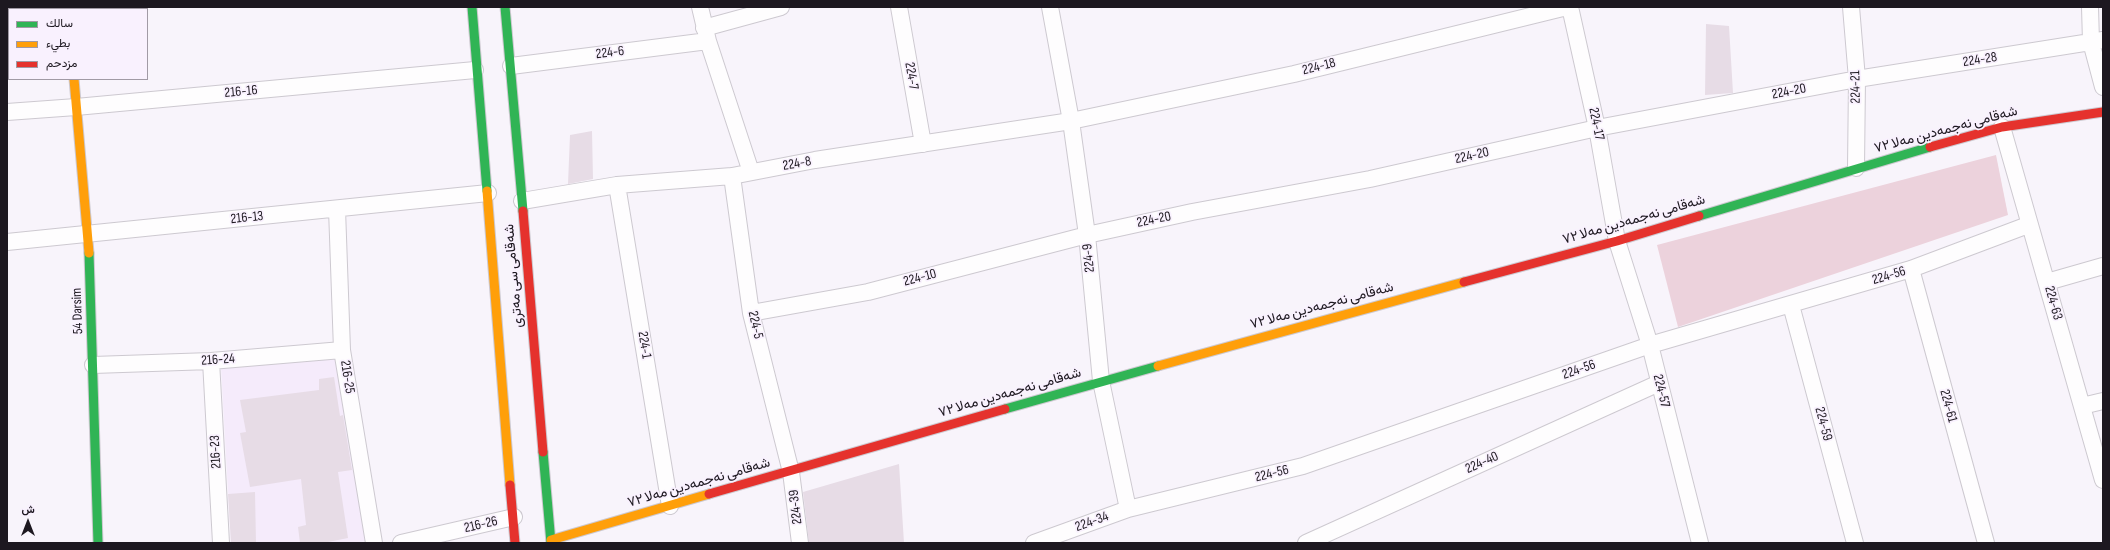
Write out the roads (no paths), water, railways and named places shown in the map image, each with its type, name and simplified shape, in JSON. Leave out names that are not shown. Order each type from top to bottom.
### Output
[{"type":"main road","name":"شەقامی سی مەتری","points":[[472,7],[515,543]]},
{"type":"main road","name":"شەقامی سی مەتری","points":[[505,7],[551,541]]},
{"type":"main road","name":"54 Darsim","points":[[74,80],[91,279],[98,543]]},
{"type":"main road","name":"شەقامی نەجمەدین مەلا ٧٢","points":[[551,541],[1101,381],[1618,241],[1856,168],[2002,127],[2103,112]]},
{"type":"street","points":[[700,7],[706,35],[751,172]]},
{"type":"street","name":"224-6","points":[[511,66],[706,35],[780,7]]},
{"type":"street","name":"224-7","points":[[899,7],[923,144]]},
{"type":"street","name":"224-9","points":[[1050,7],[1071,121],[1087,234],[1101,381],[1128,509]]},
{"type":"street","name":"224-18","points":[[1071,121],[1294,74],[1567,7]]},
{"type":"street","name":"224-17","points":[[1570,7],[1597,128],[1618,241]]},
{"type":"street","name":"224-21","points":[[1850,7],[1857,79],[1856,168]]},
{"type":"street","points":[[2090,7],[2097,41],[2103,87]]},
{"type":"street","name":"224-28","points":[[1857,79],[2097,41]]},
{"type":"street","name":"216-16","points":[[7,112],[476,70]]},
{"type":"street","name":"224-20","points":[[1087,234],[1192,212],[1370,179],[1597,128],[1857,79]]},
{"type":"street","name":"224-8","points":[[522,201],[617,185],[732,176],[1071,121]]},
{"type":"street","name":"224-63","points":[[2002,127],[2028,224],[2047,282],[2103,480]]},
{"type":"street","name":"224-5","points":[[732,176],[751,313],[791,472]]},
{"type":"street","name":"224-1","points":[[617,185],[670,506]]},
{"type":"street","name":"216-13","points":[[7,242],[488,194]]},
{"type":"street","name":"216-25","points":[[337,209],[342,350],[374,543]]},
{"type":"street","name":"224-56","points":[[1128,509],[1303,466],[1650,345],[1911,269],[2028,224]]},
{"type":"street","name":"224-10","points":[[751,313],[868,292],[1087,234]]},
{"type":"street","name":"224-57","points":[[1618,241],[1650,345],[1700,543]]},
{"type":"street","points":[[2047,282],[2103,266]]},
{"type":"street","name":"224-61","points":[[1911,269],[1986,543]]},
{"type":"street","name":"224-59","points":[[1791,305],[1855,543]]},
{"type":"street","name":"216-24","points":[[93,365],[212,361],[342,350]]},
{"type":"street","name":"216-23","points":[[212,361],[221,543]]},
{"type":"street","name":"224-40","points":[[1306,543],[1333,537],[1659,383]]},
{"type":"street","points":[[2082,406],[2103,401]]},
{"type":"street","name":"224-39","points":[[791,472],[800,543]]},
{"type":"street","name":"224-34","points":[[1034,543],[1128,509]]},
{"type":"street","name":"216-26","points":[[401,543],[514,517]]}]
